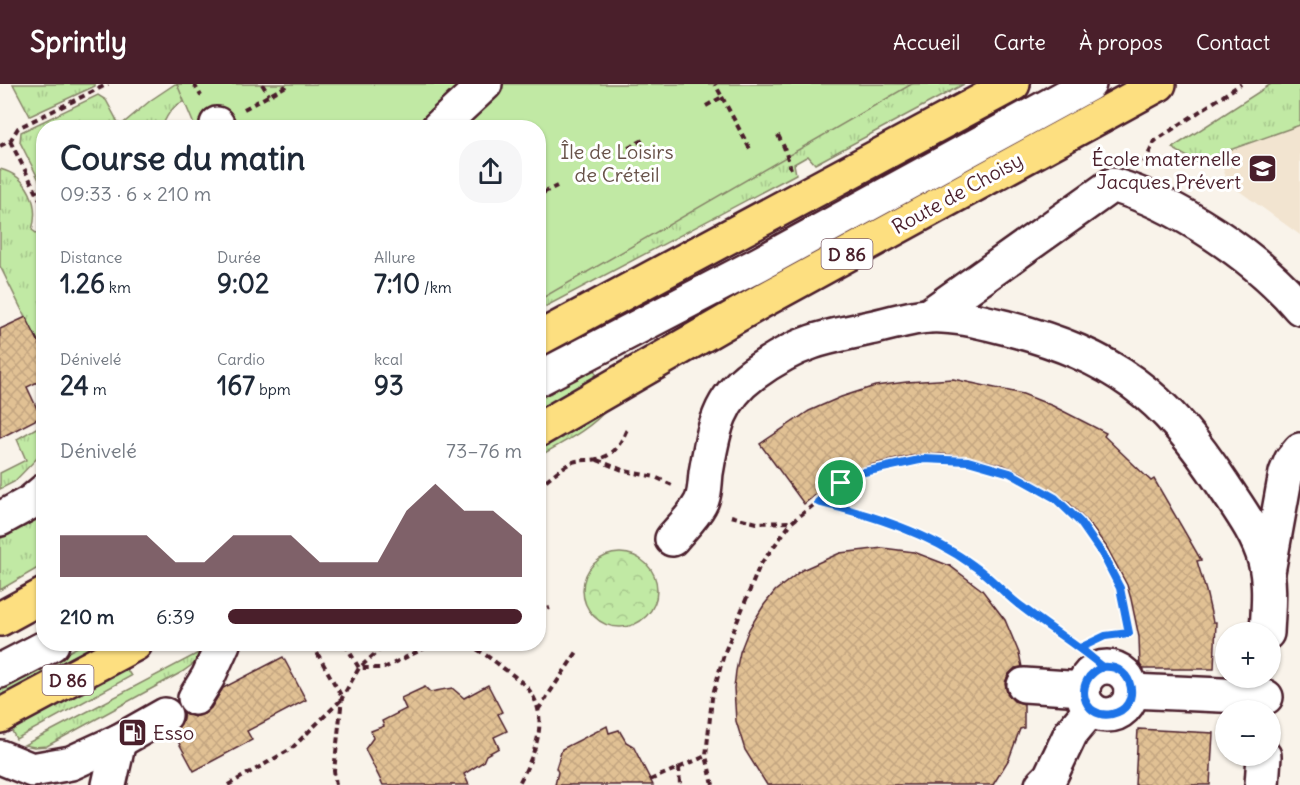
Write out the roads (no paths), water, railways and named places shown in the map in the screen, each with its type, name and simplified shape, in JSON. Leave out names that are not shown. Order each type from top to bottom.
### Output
[{"type":"main road","points":[[546,335],[1013,84]]},
{"type":"main road","name":"Route de Choisy","points":[[546,425],[762,301],[1159,84]]},
{"type":"main road","points":[[0,619],[36,599]]},
{"type":"main road","name":"D 86","points":[[0,716],[122,651]]},
{"type":"street","points":[[447,120],[485,84]]},
{"type":"street","name":"Route de Choisy","points":[[546,375],[759,264],[1089,84]]},
{"type":"street","points":[[928,316],[1027,248],[1112,184],[1129,178],[1261,269],[1300,308]]},
{"type":"street","points":[[672,539],[701,503],[713,434],[721,412],[734,391],[771,362],[813,341],[928,316],[957,318],[998,326],[1066,345],[1096,359],[1152,396],[1196,444],[1215,472],[1258,542],[1265,558],[1268,574]]},
{"type":"street","points":[[1267,622],[1268,574],[1293,445]]},
{"type":"street","points":[[0,519],[36,497]]},
{"type":"street","points":[[0,671],[39,651]]},
{"type":"street","points":[[195,698],[220,651]]},
{"type":"street","points":[[1024,686],[1089,678],[1110,667],[1123,672],[1130,684],[1131,691],[1126,705],[1114,714],[1106,715],[1089,678]]},
{"type":"street","points":[[1042,785],[1050,777],[1071,733],[1089,678]]},
{"type":"street","points":[[1131,691],[1266,695]]},
{"type":"street","points":[[7,769],[32,770],[71,763],[119,741],[165,715]]},
{"type":"street","points":[[109,785],[119,741]]},
{"type":"street","points":[[1262,785],[1263,766]]},
{"type":"place","name":"École maternelle Jacques Prévert","points":[[1262,169]]},
{"type":"place","name":"Esso","points":[[132,732]]},
{"type":"park label","name":"Île de Loisirs de Créteil","points":[[617,162]]}]
